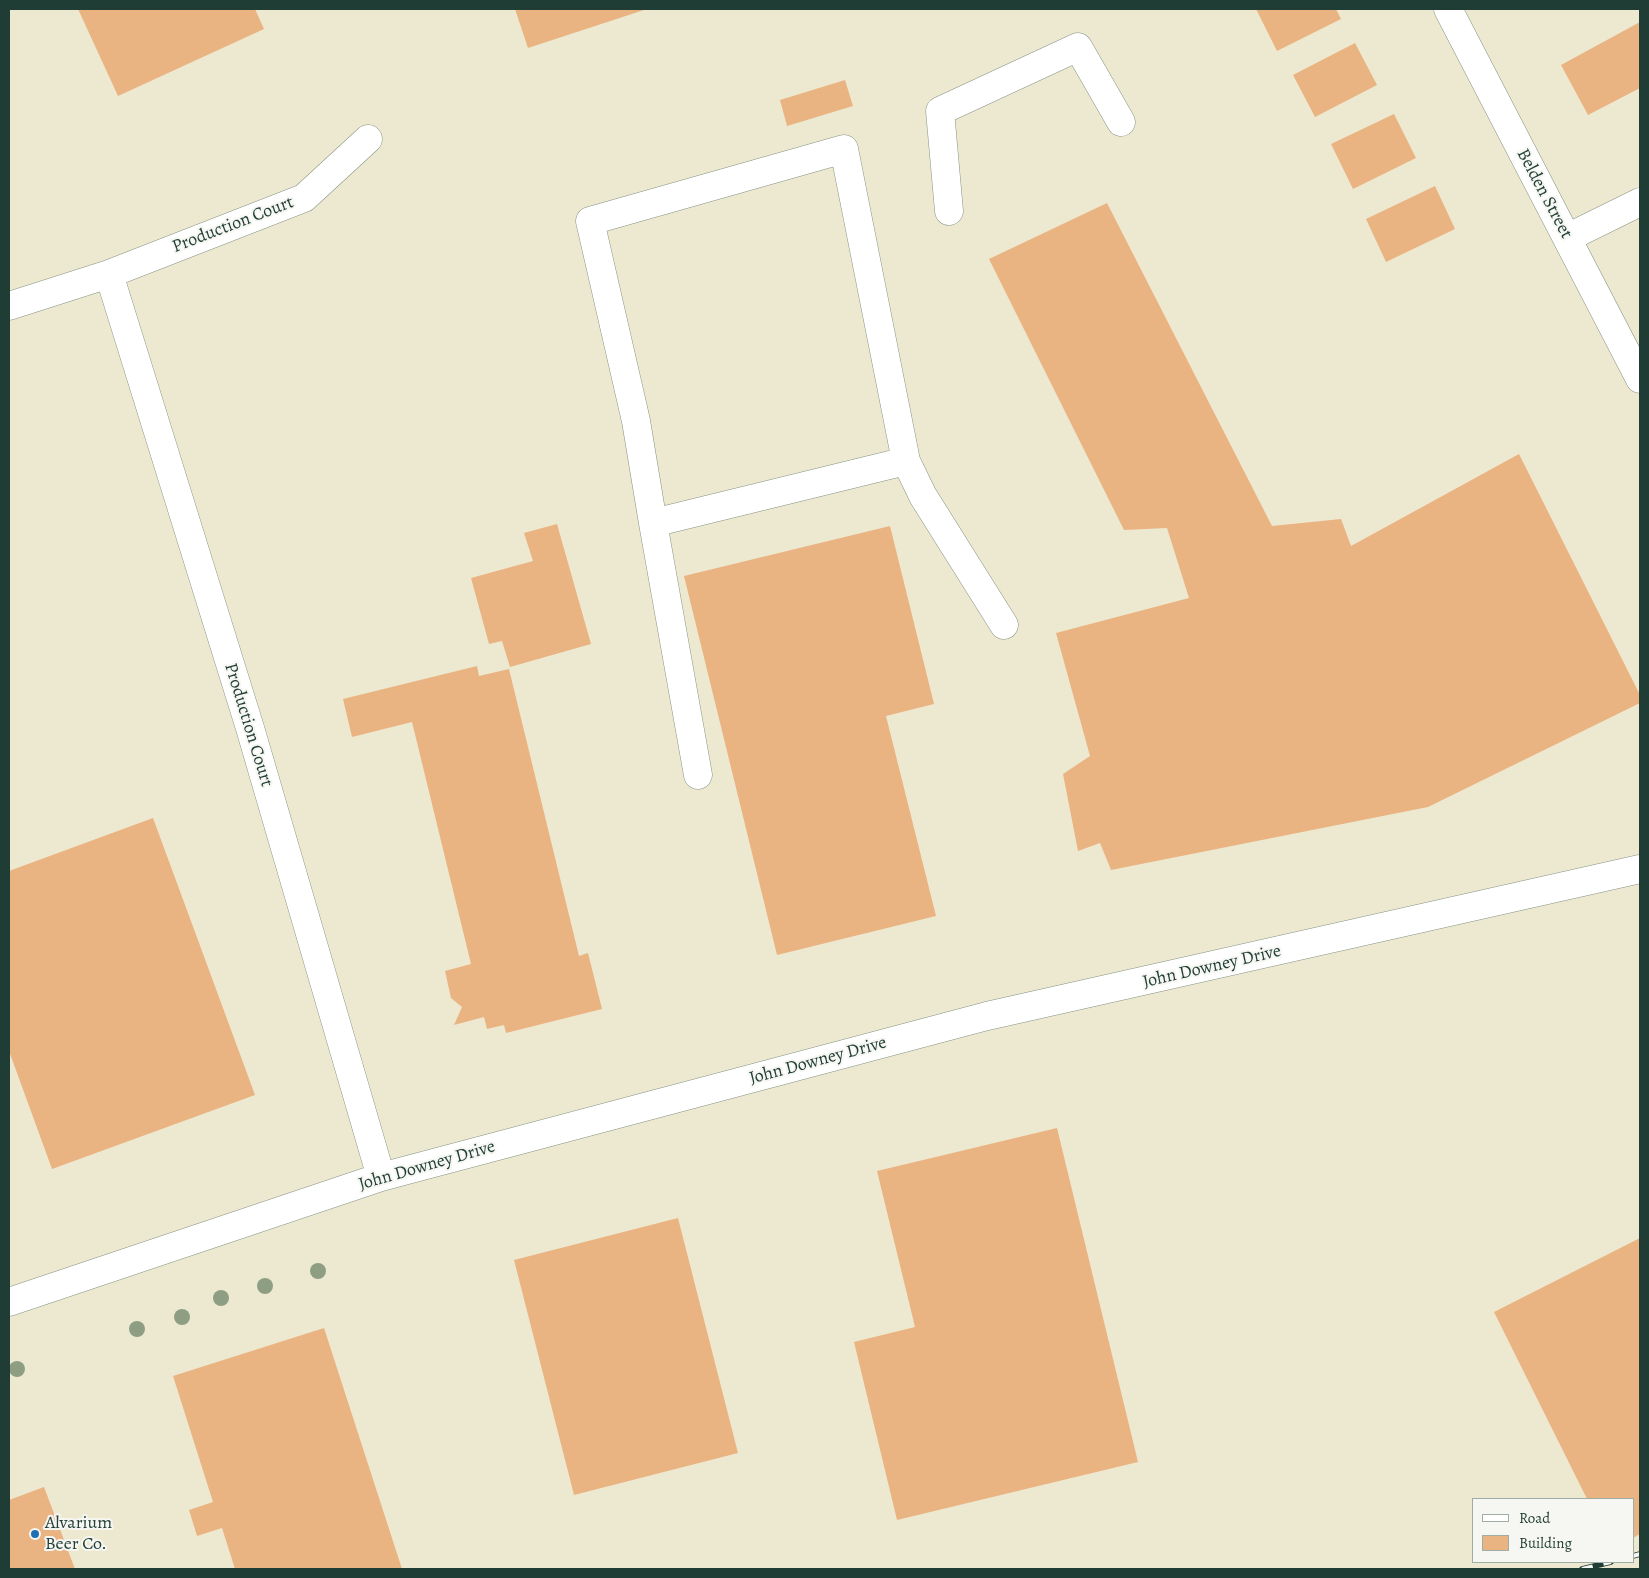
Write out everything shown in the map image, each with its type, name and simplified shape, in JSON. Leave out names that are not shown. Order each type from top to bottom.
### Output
[{"type":"street","name":"Belden Street","points":[[1448,9],[1640,379]]},
{"type":"street","points":[[949,211],[940,111],[1078,47],[1121,122]]},
{"type":"street","name":"Production Court","points":[[9,306],[110,274],[304,198],[368,139]]},
{"type":"street","points":[[698,775],[636,421],[590,221],[844,149],[906,461],[922,496],[1004,626]]},
{"type":"street","points":[[1567,238],[1640,202]]},
{"type":"street","name":"Production Court","points":[[110,274],[250,728],[381,1177]]},
{"type":"street","points":[[653,523],[906,461]]},
{"type":"street","name":"John Downey Drive","points":[[9,1302],[381,1177],[987,1016],[1640,869]]},
{"type":"building","points":[[78,9],[255,9],[264,29],[118,96]]},
{"type":"building","points":[[515,9],[647,9],[528,48]]},
{"type":"building","points":[[1256,9],[1336,9],[1341,19],[1277,51]]},
{"type":"building","points":[[1640,22],[1640,88],[1588,115],[1561,65]]},
{"type":"building","points":[[1355,43],[1377,85],[1315,117],[1293,75]]},
{"type":"building","points":[[845,80],[853,106],[787,126],[780,100]]},
{"type":"building","points":[[1394,114],[1416,158],[1353,189],[1331,144]]},
{"type":"building","points":[[1435,186],[1455,229],[1386,262],[1366,219]]},
{"type":"building","points":[[1107,203],[1272,526],[1341,519],[1351,546],[1519,454],[1640,695],[1640,703],[1428,807],[1111,870],[1100,843],[1078,851],[1063,774],[1090,756],[1056,633],[1189,598],[1167,528],[1124,530],[989,259]]},
{"type":"building","points":[[557,524],[591,644],[510,667],[502,641],[489,644],[471,578],[533,561],[524,533]]},
{"type":"building","points":[[890,526],[934,704],[886,716],[936,916],[777,955],[684,576]]},
{"type":"building","points":[[477,666],[479,676],[509,669],[579,956],[588,953],[602,1009],[506,1033],[504,1025],[487,1029],[484,1017],[454,1025],[462,1007],[451,998],[445,971],[471,964],[412,722],[352,737],[343,699]]},
{"type":"building","points":[[153,818],[255,1095],[52,1169],[9,1051],[9,871]]},
{"type":"building","points":[[1057,1128],[1138,1462],[897,1520],[854,1342],[915,1327],[877,1171]]},
{"type":"building","points":[[678,1218],[738,1453],[574,1495],[514,1260]]},
{"type":"building","points":[[1640,1238],[1640,1534],[1634,1537],[1634,1498],[1587,1498],[1494,1312]]},
{"type":"building","points":[[324,1328],[402,1569],[235,1569],[222,1528],[197,1536],[189,1510],[213,1502],[173,1376]]},
{"type":"building","name":"Alvarium Beer Co.","points":[[44,1487],[75,1569],[9,1569],[9,1500]]},
{"type":"railway","points":[[1634,1556],[1640,1554]]},
{"type":"railway","points":[[1582,1569],[1607,1563]]},
{"type":"place","name":"Alvarium Beer Co.","points":[[35,1534]]}]
